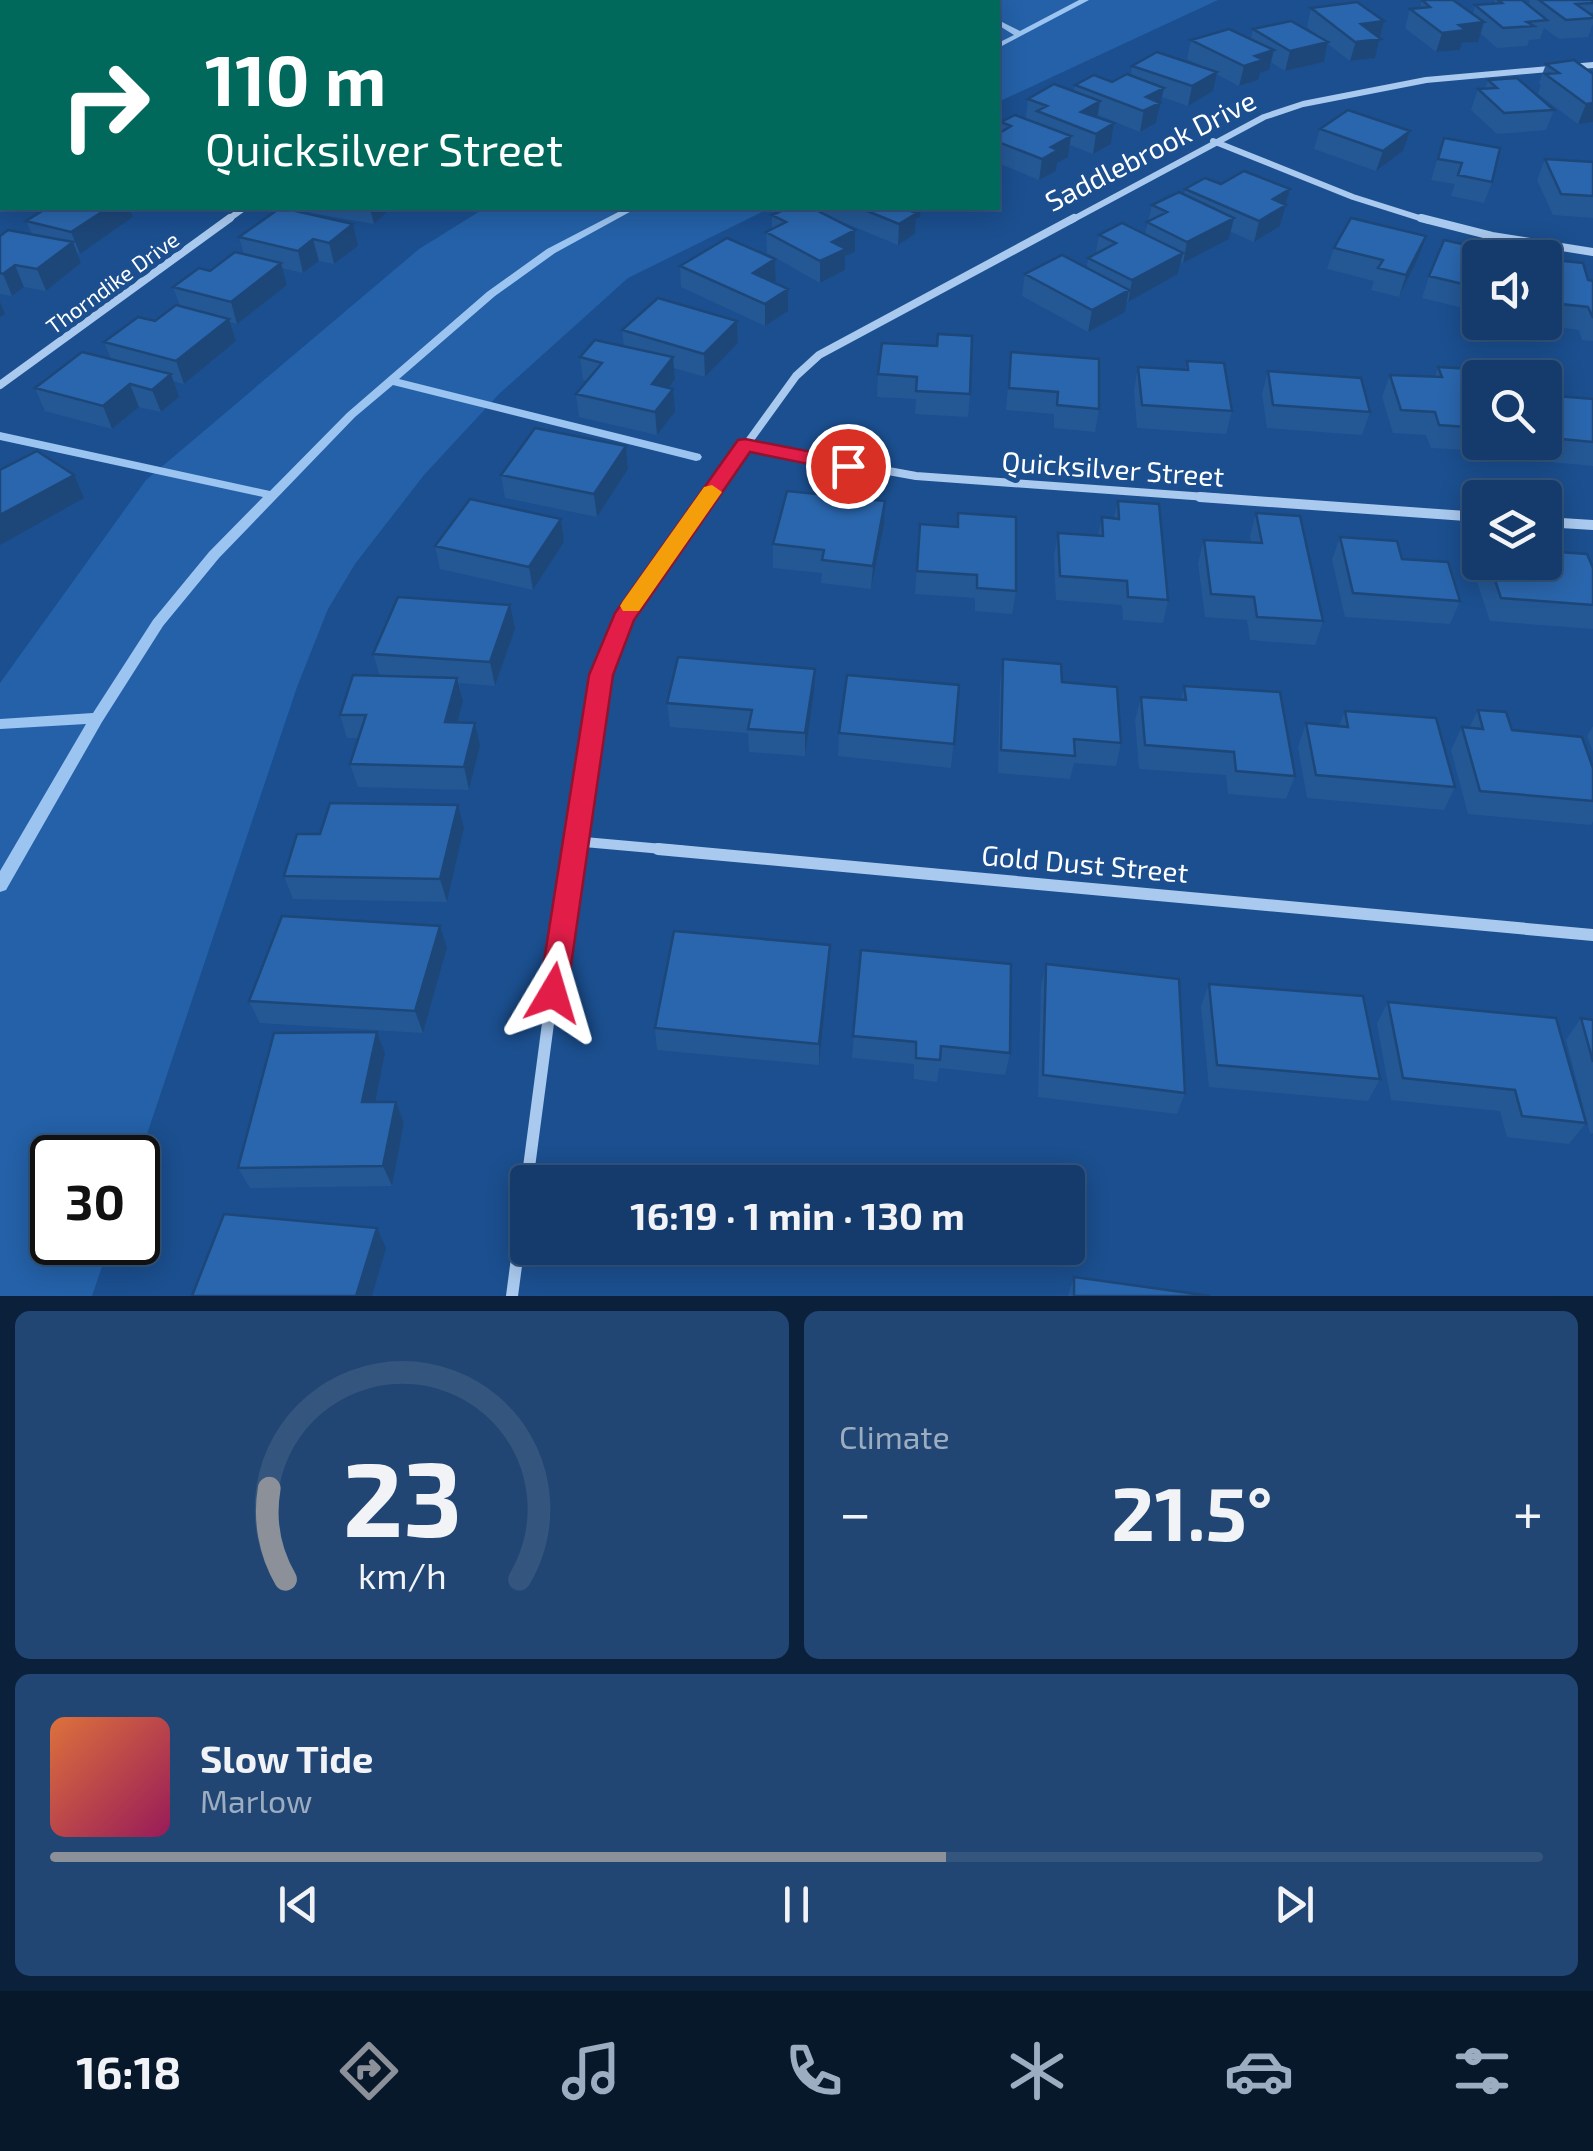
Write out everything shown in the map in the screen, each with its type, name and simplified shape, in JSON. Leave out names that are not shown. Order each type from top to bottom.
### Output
[{"type":"street","name":"Saddlebrook Drive","points":[[512,1296],[573,841],[601,675],[610,646],[640,592],[796,376],[820,355],[1264,117],[1334,95],[1593,65]]},
{"type":"street","points":[[1213,141],[1397,214],[1490,237],[1593,252]]},
{"type":"street","name":"Thorndike Drive","points":[[0,385],[241,210]]},
{"type":"street","name":"Quicksilver Street","points":[[745,444],[916,476],[1462,516]]},
{"type":"street","points":[[1562,523],[1593,525]]},
{"type":"street","name":"Gold Dust Street","points":[[573,841],[1593,935]]},
{"type":"shaded area","points":[[1000,0],[1218,0],[1000,101]]},
{"type":"shaded area","points":[[482,210],[766,210],[628,278],[499,394],[424,475],[355,564],[328,609],[297,687],[147,1135],[30,1135],[30,1265],[103,1265],[92,1296],[0,1296],[0,683],[146,480],[419,249]]},
{"type":"building","points":[[1422,0],[1453,0],[1484,22],[1459,25],[1466,30],[1442,33],[1410,9],[1430,7]]},
{"type":"building","points":[[1498,0],[1522,0],[1547,20],[1527,22],[1534,26],[1503,28],[1475,5],[1502,3]]},
{"type":"building","points":[[1539,0],[1592,0],[1593,3],[1576,4],[1593,18],[1566,20]]},
{"type":"building","points":[[1357,2],[1384,21],[1361,24],[1381,39],[1355,42],[1311,8]]},
{"type":"building","points":[[1291,21],[1328,42],[1290,51],[1253,29]]},
{"type":"building","points":[[1229,29],[1274,50],[1255,56],[1263,60],[1244,66],[1191,40]]},
{"type":"building","points":[[1157,52],[1217,72],[1192,86],[1132,66]]},
{"type":"building","points":[[1574,60],[1593,74],[1593,103],[1586,104],[1545,74],[1559,73],[1546,64]]},
{"type":"building","points":[[1127,74],[1164,88],[1146,97],[1160,103],[1143,111],[1075,85],[1094,75],[1112,82]]},
{"type":"building","points":[[1517,78],[1554,110],[1504,113],[1478,89],[1497,88],[1488,80]]},
{"type":"building","points":[[1054,84],[1100,101],[1081,112],[1114,123],[1096,134],[1037,111],[1047,106],[1028,99]]},
{"type":"building","points":[[1348,110],[1410,131],[1383,151],[1320,129]]},
{"type":"building","points":[[1015,115],[1071,136],[1051,147],[1058,150],[1042,159],[1000,143],[1000,133],[1011,126],[1001,122]]},
{"type":"building","points":[[1444,138],[1500,148],[1492,182],[1458,175],[1462,163],[1438,159]]},
{"type":"building","points":[[1545,159],[1593,162],[1593,196],[1561,194]]},
{"type":"building","points":[[1244,171],[1290,189],[1273,199],[1286,205],[1259,221],[1185,189],[1205,178],[1221,184]]},
{"type":"building","points":[[1179,192],[1234,218],[1187,242],[1147,222],[1167,212],[1152,205]]},
{"type":"building","points":[[44,210],[105,210],[71,232],[26,221]]},
{"type":"building","points":[[277,210],[353,224],[329,243],[313,239],[298,251],[239,237]]},
{"type":"building","points":[[783,210],[816,210],[855,230],[832,242],[846,249],[820,261],[766,232],[786,222],[772,215]]},
{"type":"building","points":[[865,210],[917,213],[899,224]]},
{"type":"building","points":[[1351,218],[1426,236],[1406,275],[1378,268],[1383,260],[1334,248]]},
{"type":"building","points":[[1122,223],[1183,253],[1132,280],[1088,258],[1116,243],[1099,235]]},
{"type":"building","points":[[8,230],[73,242],[37,269],[15,265],[3,274],[0,236]]},
{"type":"building","points":[[727,238],[775,259],[753,273],[788,289],[765,304],[680,266]]},
{"type":"building","points":[[1444,240],[1462,244],[1462,284],[1429,276]]},
{"type":"building","points":[[235,252],[281,263],[231,302],[173,287],[199,268],[210,271]]},
{"type":"building","points":[[1062,255],[1129,290],[1092,310],[1025,274]]},
{"type":"building","points":[[1562,261],[1583,263],[1588,280],[1593,281],[1593,318],[1588,307],[1562,304]]},
{"type":"building","points":[[658,298],[737,321],[704,354],[622,330]]},
{"type":"building","points":[[176,305],[229,319],[176,361],[104,342],[138,317],[155,321]]},
{"type":"building","points":[[938,334],[972,336],[970,394],[916,391],[917,377],[878,374],[882,343],[937,346]]},
{"type":"building","points":[[595,340],[673,357],[652,384],[673,389],[655,412],[576,394],[602,363],[580,357]]},
{"type":"building","points":[[82,352],[171,374],[152,390],[130,384],[103,406],[35,388]]},
{"type":"building","points":[[1011,352],[1099,359],[1099,409],[1057,405],[1058,392],[1009,388]]},
{"type":"building","points":[[1187,361],[1224,363],[1232,411],[1142,405],[1138,367],[1188,370]]},
{"type":"building","points":[[1438,367],[1462,368],[1462,427],[1439,425],[1435,412],[1401,410],[1390,375],[1442,377]]},
{"type":"building","points":[[1268,371],[1361,378],[1370,412],[1273,405]]},
{"type":"building","points":[[1562,396],[1593,399],[1593,442],[1562,439]]},
{"type":"building","points":[[535,428],[626,446],[594,494],[501,475]]},
{"type":"building","points":[[37,451],[74,475],[0,515],[0,470]]},
{"type":"building","points":[[787,491],[885,501],[873,566],[822,560],[824,550],[773,544]]},
{"type":"building","points":[[470,499],[561,519],[529,567],[435,546]]},
{"type":"building","points":[[1118,501],[1159,504],[1168,600],[1128,597],[1127,581],[1060,576],[1058,533],[1103,536],[1102,517],[1119,519]]},
{"type":"building","points":[[958,513],[1016,517],[1016,591],[977,588],[977,575],[917,571],[920,524],[958,527]]},
{"type":"building","points":[[1256,513],[1300,516],[1323,621],[1257,617],[1254,597],[1211,594],[1204,540],[1262,543]]},
{"type":"building","points":[[1340,537],[1397,541],[1402,559],[1448,562],[1460,601],[1353,593]]},
{"type":"building","points":[[1562,552],[1587,554],[1593,568],[1593,605],[1501,598],[1495,580],[1562,580]]},
{"type":"building","points":[[398,597],[510,605],[490,662],[373,654]]},
{"type":"building","points":[[678,657],[815,669],[805,733],[748,729],[752,710],[667,703]]},
{"type":"building","points":[[1003,659],[1061,664],[1062,682],[1117,687],[1121,743],[1074,739],[1075,756],[1001,750]]},
{"type":"building","points":[[353,675],[457,678],[445,722],[475,723],[464,767],[350,764],[366,715],[340,715]]},
{"type":"building","points":[[847,675],[959,685],[954,744],[839,733]]},
{"type":"building","points":[[1184,686],[1280,692],[1295,776],[1236,771],[1234,752],[1145,745],[1141,697],[1186,700]]},
{"type":"building","points":[[1478,710],[1506,712],[1512,730],[1582,737],[1593,768],[1593,801],[1480,791],[1462,727],[1483,729]]},
{"type":"building","points":[[1345,711],[1436,718],[1455,787],[1316,775],[1306,723],[1348,727]]},
{"type":"building","points":[[330,803],[458,805],[440,879],[284,876],[297,834],[320,834]]},
{"type":"building","points":[[282,916],[440,926],[415,1011],[249,1001]]},
{"type":"building","points":[[674,931],[830,945],[819,1044],[655,1028]]},
{"type":"building","points":[[861,950],[1011,964],[1010,1053],[941,1046],[940,1060],[916,1058],[916,1042],[853,1036]]},
{"type":"building","points":[[1046,964],[1179,979],[1185,1093],[1043,1075]]},
{"type":"building","points":[[1209,984],[1363,996],[1380,1079],[1217,1065]]},
{"type":"building","points":[[1388,1002],[1556,1018],[1586,1123],[1522,1116],[1515,1090],[1403,1078]]},
{"type":"building","points":[[1581,1018],[1593,1020],[1593,1062]]},
{"type":"building","points":[[377,1032],[362,1102],[396,1102],[383,1166],[238,1168],[274,1033]]},
{"type":"building","points":[[224,1214],[377,1228],[356,1296],[192,1296]]},
{"type":"building","points":[[1074,1277],[1210,1296],[1074,1296]]},
{"type":"waterway","points":[[1019,35],[1085,0]]},
{"type":"waterway","points":[[1000,23],[1019,35]]},
{"type":"waterway","points":[[1000,45],[1019,35]]},
{"type":"waterway","points":[[97,718],[158,623],[214,555],[351,415],[491,294],[551,251],[628,210]]},
{"type":"waterway","points":[[392,381],[696,457]]},
{"type":"waterway","points":[[0,436],[270,495]]},
{"type":"waterway","points":[[0,724],[97,718]]},
{"type":"waterway","points":[[0,885],[97,718]]},
{"type":"slow traffic","points":[[631,606],[712,492]]},
{"type":"route","points":[[553,993],[601,675],[623,618],[745,444],[848,466]]}]
